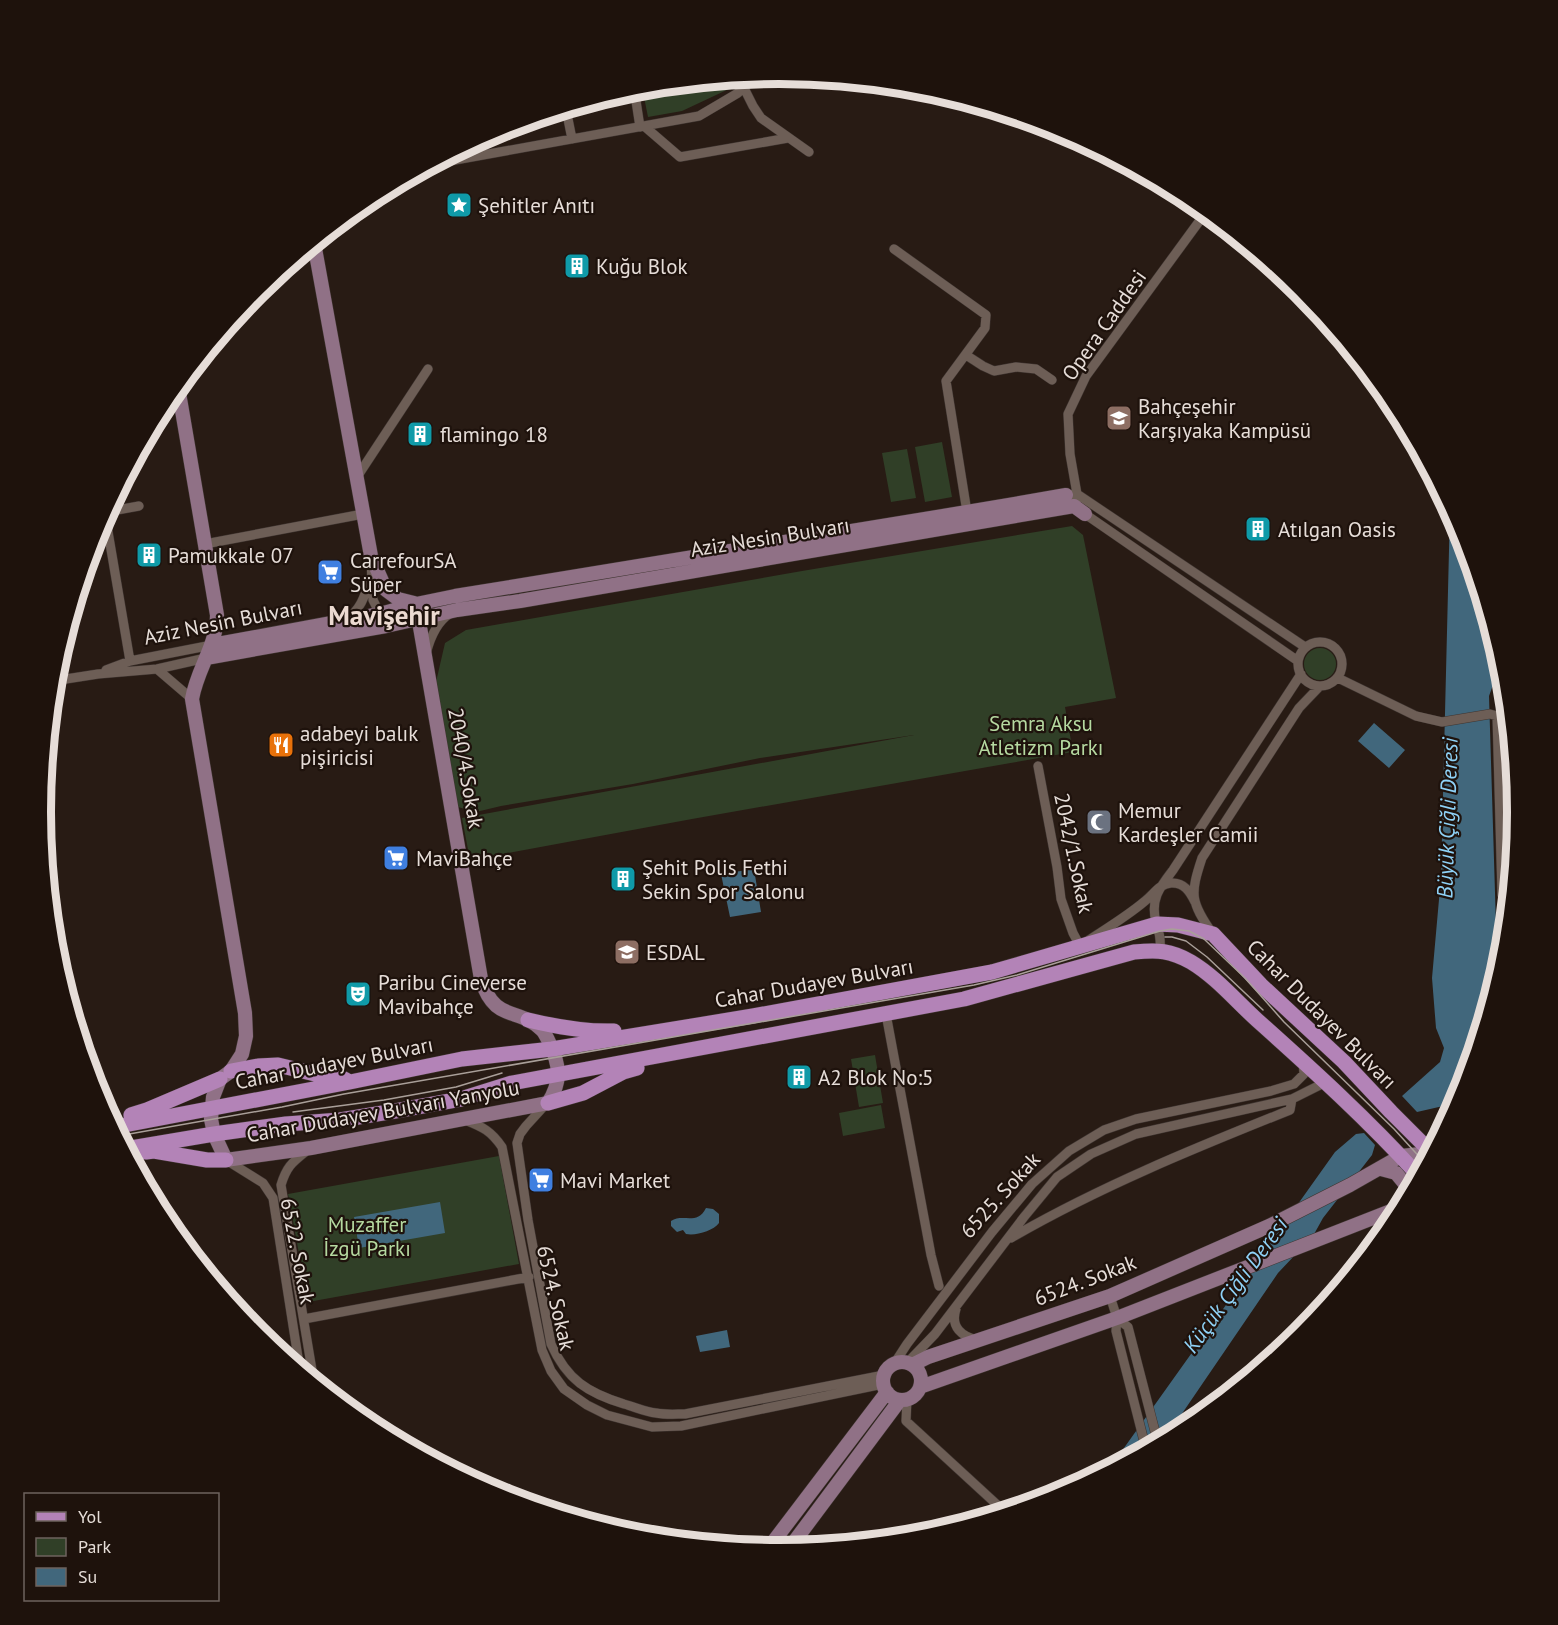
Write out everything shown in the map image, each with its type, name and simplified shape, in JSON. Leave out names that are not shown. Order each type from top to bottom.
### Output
[{"type":"main road","name":"Cahar Dudayev Bulvarı","points":[[122,1125],[462,1059],[552,1049],[992,972],[1156,924],[1178,924],[1213,934],[1261,985],[1344,1062],[1425,1147]]},
{"type":"main road","name":"Cahar Dudayev Bulvarı","points":[[133,1148],[286,1124],[340,1120],[461,1099],[512,1083],[964,999],[1134,952],[1160,950],[1192,963],[1214,980],[1326,1082],[1413,1169]]},
{"type":"main road","points":[[528,1020],[564,1029],[599,1032],[665,1030]]},
{"type":"main road","points":[[548,1103],[583,1093],[623,1072],[700,1049]]},
{"type":"main road","points":[[119,1119],[147,1110],[226,1075],[258,1066],[278,1065],[342,1078],[350,1082]]},
{"type":"main road","points":[[136,1152],[154,1151],[207,1160],[226,1160]]},
{"type":"street","points":[[458,159],[699,116],[747,85]]},
{"type":"street","points":[[744,88],[761,118],[809,152]]},
{"type":"street","points":[[636,98],[642,126],[680,157],[788,138]]},
{"type":"street","points":[[567,116],[572,139]]},
{"type":"street","name":"Opera Caddesi","points":[[1076,502],[1068,414],[1086,376],[1200,220]]},
{"type":"street","points":[[894,249],[986,315],[985,328],[946,381],[968,512]]},
{"type":"street","points":[[316,252],[371,556],[373,600],[383,620]]},
{"type":"street","points":[[966,354],[994,371],[1016,367],[1036,369],[1052,380]]},
{"type":"street","points":[[357,477],[428,369]]},
{"type":"street","points":[[180,399],[217,615],[217,627],[212,645],[194,685],[192,699],[245,1013],[246,1036],[242,1054],[213,1097],[211,1119],[214,1134],[226,1160]]},
{"type":"street","points":[[1076,502],[1305,647]]},
{"type":"street","points":[[1076,502],[1298,661]]},
{"type":"street","name":"Aziz Nesin Bulvarı","points":[[63,679],[157,669],[383,620],[416,603],[467,594],[968,512],[1076,502]]},
{"type":"street","name":"Aziz Nesin Bulvarı","points":[[98,674],[130,661],[343,621],[419,618],[1002,518],[1076,502]]},
{"type":"street","points":[[117,511],[140,507]]},
{"type":"street","points":[[205,544],[363,514]]},
{"type":"street","points":[[109,529],[130,661]]},
{"type":"street","points":[[371,556],[386,590],[398,599],[416,603]]},
{"type":"street","points":[[343,621],[360,606],[371,576]]},
{"type":"street","name":"2040/4.Sokak","points":[[416,603],[484,992],[498,1008],[528,1020]]},
{"type":"street","points":[[426,656],[437,626],[447,615],[457,610]]},
{"type":"street","points":[[1319,641],[1333,645],[1342,657],[1343,664],[1338,678],[1327,685],[1309,683],[1300,674],[1298,661],[1305,647],[1319,641]]},
{"type":"street","points":[[157,669],[192,699]]},
{"type":"street","points":[[1080,946],[1137,908],[1173,870],[1300,674]]},
{"type":"street","points":[[1338,678],[1416,716],[1442,722],[1501,715]]},
{"type":"street","points":[[1195,902],[1194,883],[1202,858],[1299,708],[1320,686]]},
{"type":"street","points":[[1494,715],[1502,895]]},
{"type":"street","name":"2042/1.Sokak","points":[[1038,766],[1061,899],[1080,946]]},
{"type":"street","points":[[1160,886],[1170,883],[1178,884],[1189,890],[1198,912],[1213,934]]},
{"type":"street","points":[[1160,886],[1154,902],[1156,924],[1161,937],[1160,950]]},
{"type":"street","points":[[886,1014],[939,1287]]},
{"type":"street","points":[[528,1020],[543,1031],[558,1064],[559,1074],[555,1092],[548,1103]]},
{"type":"street","name":"6525. Sokak","points":[[905,1364],[907,1344],[992,1232],[1032,1184],[1069,1151],[1104,1130],[1136,1119],[1271,1091],[1294,1084],[1304,1074],[1303,1062]]},
{"type":"street","name":"6525. Sokak","points":[[905,1364],[935,1334],[1024,1216],[1057,1178],[1091,1154],[1136,1134],[1292,1099],[1326,1082]]},
{"type":"street","points":[[1006,1240],[1056,1212],[1118,1183],[1212,1141],[1290,1110],[1292,1099]]},
{"type":"street","name":"Cahar Dudayev Bulvarı Yanyolu","points":[[226,1160],[311,1148],[548,1103]]},
{"type":"street","name":"6524. Sokak","points":[[548,1103],[520,1134],[517,1143],[518,1154],[551,1344],[558,1360],[575,1381],[613,1401],[656,1413],[685,1414],[885,1384]]},
{"type":"street","name":"6524. Sokak","points":[[463,1119],[485,1128],[502,1147],[542,1350],[551,1371],[564,1389],[587,1405],[607,1415],[652,1427],[681,1426],[885,1384]]},
{"type":"street","name":"6522. Sokak","points":[[311,1148],[285,1171],[281,1185],[312,1371]]},
{"type":"street","points":[[1401,1156],[1421,1154]]},
{"type":"street","name":"6524. Sokak","points":[[905,1364],[1110,1296],[1269,1226],[1381,1169],[1401,1156]]},
{"type":"street","name":"6522. Sokak","points":[[226,1160],[263,1183],[273,1198],[298,1359]]},
{"type":"street","points":[[1381,1169],[1396,1173],[1405,1184]]},
{"type":"street","points":[[920,1387],[1117,1318],[1386,1214]]},
{"type":"street","points":[[304,1318],[529,1277]]},
{"type":"street","points":[[1110,1296],[1117,1318],[1116,1331],[1144,1442]]},
{"type":"street","points":[[962,1298],[953,1318],[955,1325],[970,1339],[978,1340]]},
{"type":"street","points":[[1117,1318],[1128,1327],[1156,1435]]},
{"type":"street","points":[[774,1540],[885,1384],[887,1370],[905,1364],[920,1375],[920,1387],[915,1395],[903,1400],[796,1540]]},
{"type":"street","points":[[885,1384],[890,1396],[903,1400]]},
{"type":"street","points":[[903,1400],[906,1421],[999,1506]]},
{"type":"green space","points":[[733,86],[682,111],[648,117],[644,97]]},
{"type":"green space","points":[[942,442],[952,497],[925,502],[915,447]]},
{"type":"green space","points":[[907,449],[916,498],[891,502],[882,453]]},
{"type":"green space","name":"Semra Aksu Atletizm Parkı","points":[[1072,526],[1083,535],[1116,698],[1065,707],[1073,752],[470,860],[462,818],[914,735],[760,758],[633,784],[476,812],[458,807],[436,682],[445,643],[466,630]]},
{"type":"green space","points":[[1320,648],[1332,652],[1336,664],[1332,676],[1320,680],[1308,676],[1304,664],[1308,652]]},
{"type":"green space","points":[[875,1055],[883,1103],[859,1107],[851,1059]]},
{"type":"green space","points":[[881,1105],[885,1128],[843,1136],[839,1113]]},
{"type":"green space","name":"Muzaffer İzgü Parkı","points":[[499,1156],[519,1264],[308,1302],[288,1194]]},
{"type":"water","name":"Büyük Çiğli Deresi","points":[[1450,529],[1482,624],[1495,680],[1489,696],[1496,936],[1482,1001],[1452,1091],[1445,1106],[1417,1112],[1402,1096],[1440,1062],[1444,1048],[1436,1028],[1432,978],[1441,877]]},
{"type":"water","points":[[1374,723],[1405,750],[1389,768],[1358,741]]},
{"type":"water","points":[[754,869],[761,912],[730,917],[721,874]]},
{"type":"water","points":[[1364,1133],[1375,1145],[1372,1155],[1323,1218],[1313,1236],[1278,1273],[1176,1422],[1118,1456],[1335,1152],[1356,1134]]},
{"type":"water","points":[[440,1202],[445,1233],[359,1248],[354,1217]]},
{"type":"water","points":[[706,1208],[713,1209],[719,1214],[719,1223],[709,1231],[686,1234],[683,1230],[677,1232],[671,1226],[671,1221],[680,1218],[694,1218]]},
{"type":"water","points":[[727,1330],[730,1347],[700,1352],[696,1336]]},
{"type":"tram line","points":[[126,1135],[344,1094],[974,985],[1017,975],[1172,929],[1189,931],[1204,939],[1420,1157]]},
{"type":"tram line","points":[[1165,937],[1186,941],[1207,957],[1263,1010]]},
{"type":"tram line","points":[[293,1112],[384,1100],[456,1087],[502,1073]]},
{"type":"place","name":"Şehitler Anıtı","points":[[459,205]]},
{"type":"place","name":"Kuğu Blok","points":[[577,266]]},
{"type":"place","name":"Bahçeşehir Karşıyaka Kampüsü","points":[[1119,418]]},
{"type":"place","name":"flamingo 18","points":[[420,434]]},
{"type":"place","name":"Atılgan Oasis","points":[[1258,529]]},
{"type":"place","name":"Pamukkale 07","points":[[149,555]]},
{"type":"place","name":"CarrefourSA Süper","points":[[330,572]]},
{"type":"place","name":"adabeyi balık pişiricisi","points":[[281,745]]},
{"type":"place","name":"Memur Kardeşler Camii","points":[[1099,822]]},
{"type":"place","name":"MaviBahçe","points":[[396,858]]},
{"type":"place","name":"Şehit Polis Fethi Sekin Spor Salonu","points":[[623,879]]},
{"type":"place","name":"ESDAL","points":[[627,952]]},
{"type":"place","name":"Paribu Cineverse Mavibahçe","points":[[358,994]]},
{"type":"place","name":"A2 Blok No:5","points":[[799,1077]]},
{"type":"place","name":"Mavi Market","points":[[541,1180]]},
{"type":"district","name":"Mavişehir","points":[[384,615]]},
{"type":"water label","name":"Küçük Çiğli Deresi","points":[[1235,1285]]}]
